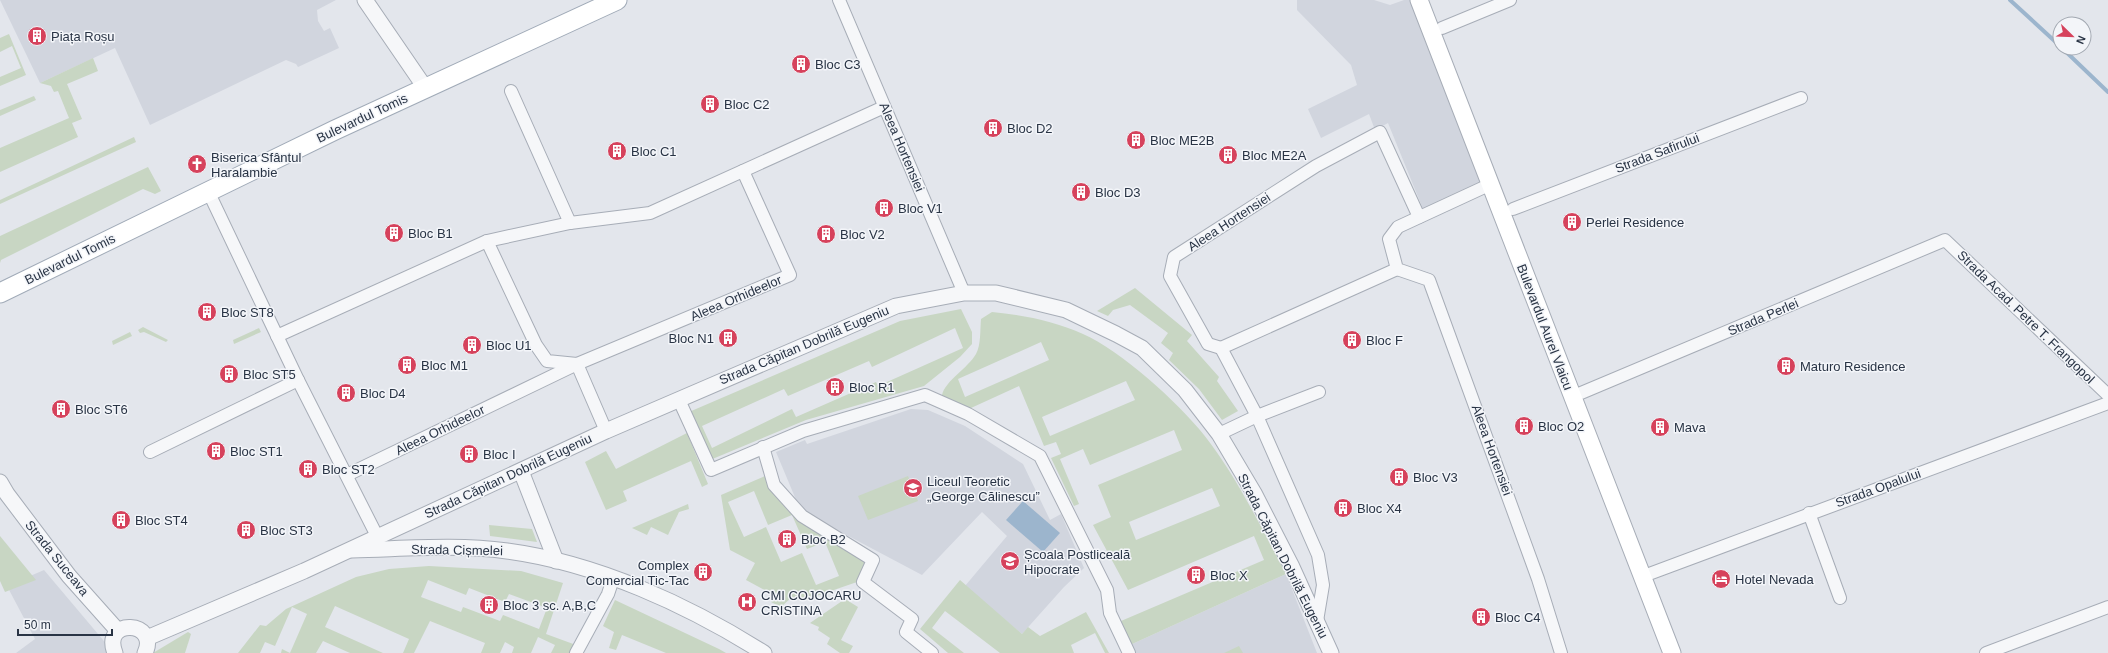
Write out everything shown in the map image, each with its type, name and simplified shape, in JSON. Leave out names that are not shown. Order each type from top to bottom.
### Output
[{"type":"main road","name":"Bulevardul Tomis","points":[[0,293],[208,191],[618,0]]},
{"type":"main road","name":"Bulevardul Aurel Vlaicu","points":[[1420,0],[1672,653]]},
{"type":"main road","name":"Bulevardul Aurel Vlaicu","points":[[1431,0],[1513,209],[1580,393],[1678,653]]},
{"type":"street","points":[[365,0],[426,89]]},
{"type":"street","name":"Aleea Hortensiei","points":[[839,0],[964,293]]},
{"type":"street","points":[[1442,28],[1510,0]]},
{"type":"street","points":[[511,91],[570,223]]},
{"type":"street","name":"Strada Safirului","points":[[1513,209],[1801,98]]},
{"type":"street","points":[[277,336],[487,241],[570,223],[650,213],[884,106]]},
{"type":"street","name":"Aleea Hortensiei","points":[[1221,348],[1208,344],[1170,276],[1174,257],[1316,166],[1380,132],[1419,217]]},
{"type":"street","name":"Aleea Orhideelor","points":[[347,475],[577,364],[790,275],[743,171]]},
{"type":"street","points":[[1318,621],[1323,585],[1318,554],[1257,416],[1221,348],[1397,269],[1389,239],[1398,227],[1492,184]]},
{"type":"street","points":[[208,191],[298,380],[377,536]]},
{"type":"street","name":"Strada Perlei","points":[[1580,393],[1945,240]]},
{"type":"street","name":"Strada Acad. Petre T. Frangopol","points":[[1945,240],[2108,395]]},
{"type":"street","name":"Aleea Orhideelor","points":[[487,241],[536,345],[547,361],[577,364]]},
{"type":"street","name":"Aleea Hortensiei","points":[[1397,269],[1429,280],[1538,579],[1561,653]]},
{"type":"street","name":"Strada Căpitan Dobrilă Eugeniu","points":[[147,638],[304,571],[606,431],[896,306],[964,293],[996,293],[1066,310],[1142,348],[1185,390],[1219,434],[1254,493],[1318,621],[1331,653]]},
{"type":"street","points":[[577,364],[606,431]]},
{"type":"street","points":[[150,452],[298,380]]},
{"type":"street","points":[[1219,434],[1257,416],[1319,392]]},
{"type":"street","points":[[679,400],[711,470],[803,431],[925,395],[968,414],[1005,434],[1040,456],[1107,590],[1110,613],[1129,653]]},
{"type":"street","name":"Strada Opalului","points":[[1649,574],[1809,513],[2108,403]]},
{"type":"street","points":[[763,447],[774,485],[802,516],[873,560],[864,582],[912,619],[906,632],[932,653]]},
{"type":"street","points":[[521,471],[556,561]]},
{"type":"street","name":"Strada Suceava","points":[[0,482],[7,494],[69,576],[118,631]]},
{"type":"street","points":[[1809,513],[1840,598]]},
{"type":"street","name":"Strada Cișmelei","points":[[345,551],[472,548],[506,551],[556,561],[613,579],[658,596],[764,653]]},
{"type":"street","points":[[576,653],[608,594],[613,579]]},
{"type":"street","points":[[1986,653],[2108,607]]},
{"type":"street","points":[[115,653],[113,642],[118,631],[123,628],[134,627],[139,629],[147,638],[148,644],[146,653]]},
{"type":"shaded area","points":[[0,0],[336,0],[317,10],[318,21],[324,31],[330,28],[339,48],[298,67],[296,64],[286,60],[150,125],[115,48],[40,83]]},
{"type":"shaded area","points":[[1297,0],[1374,0],[1390,5],[1404,0],[1410,0],[1484,184],[1423,209],[1388,123],[1375,130],[1369,114],[1321,138],[1308,109],[1357,85],[1351,65],[1297,10]]},
{"type":"shaded area","name":"Liceul Teoretic „George Călinescu”","points":[[911,409],[928,410],[965,426],[1023,464],[1050,520],[1061,514],[1084,568],[1064,587],[1022,634],[965,586],[1007,536],[982,512],[922,575],[805,513],[802,514],[776,452],[805,440],[807,444]]},
{"type":"shaded area","points":[[44,570],[114,653],[16,653],[35,639],[7,586]]},
{"type":"shaded area","points":[[1286,574],[1317,653],[1134,653],[1130,645]]},
{"type":"green space","points":[[9,34],[26,75],[0,86],[0,77],[21,68],[12,46],[0,52],[0,38]]},
{"type":"green space","points":[[93,58],[98,71],[67,84],[82,119],[72,123],[78,137],[0,172],[0,148],[69,118],[58,91],[54,92],[51,86],[40,83]]},
{"type":"green space","points":[[34,96],[36,100],[0,116],[0,110]]},
{"type":"green space","points":[[134,137],[136,142],[0,204],[0,200]]},
{"type":"green space","points":[[148,167],[161,191],[155,194],[143,189],[1,260],[0,263],[0,236]]},
{"type":"green space","points":[[1135,288],[1192,335],[1187,341],[1219,377],[1217,381],[1238,411],[1222,420],[1199,389],[1169,360],[1173,353],[1161,343],[1168,333],[1130,305],[1113,310],[1108,316],[1097,311]]},
{"type":"green space","points":[[961,309],[972,332],[972,344],[960,357],[924,386],[806,420],[710,460],[689,412],[900,321]],"holes":[[[955,328],[963,348],[878,386],[876,382],[796,417],[792,409],[712,448],[702,426],[784,389],[788,396],[869,361],[872,367]]]},
{"type":"green space","points":[[992,312],[1004,313],[1038,319],[1072,329],[1114,352],[1148,378],[1193,422],[1216,451],[1238,485],[1286,574],[1130,645],[1121,621],[1264,560],[1254,536],[1128,590],[1093,525],[1111,517],[1098,485],[1182,450],[1174,430],[1090,465],[1083,449],[1060,459],[1079,504],[1074,506],[1051,458],[1061,454],[1056,442],[1044,446],[1019,386],[971,408],[946,399],[942,395],[947,385],[976,354],[980,342],[981,319]],"holes":[[[1041,342],[1049,360],[965,397],[958,379]],[[1126,381],[1135,400],[1050,436],[1042,417]],[[1212,488],[1220,506],[1136,540],[1129,522]]]},
{"type":"green space","points":[[143,327],[168,340],[166,342],[144,332],[140,333],[138,330]]},
{"type":"green space","points":[[259,328],[261,332],[234,344],[233,340]]},
{"type":"green space","points":[[130,332],[132,336],[113,345],[112,341]]},
{"type":"green space","points":[[687,433],[708,484],[702,487],[691,461],[623,491],[627,501],[606,510],[585,462],[606,451],[616,469]]},
{"type":"green space","points":[[765,476],[771,490],[868,560],[857,582],[802,601],[792,597],[781,607],[771,602],[774,595],[746,580],[755,563],[730,550],[721,495]],"holes":[[[754,491],[768,525],[792,515],[807,549],[825,542],[839,576],[816,585],[802,553],[781,562],[766,527],[744,537],[728,502]]]},
{"type":"green space","points":[[908,476],[918,501],[868,520],[858,496]]},
{"type":"green space","points":[[688,504],[689,509],[679,512],[668,535],[651,527],[647,535],[632,528]]},
{"type":"green space","points":[[489,525],[532,529],[537,542],[490,536]]},
{"type":"green space","points":[[0,536],[36,580],[5,592],[0,581]]},
{"type":"green space","points":[[429,566],[521,571],[563,583],[546,634],[576,645],[572,653],[551,653],[555,645],[538,637],[531,653],[512,653],[514,647],[505,642],[500,653],[481,653],[485,643],[430,621],[414,653],[403,653],[409,639],[335,606],[325,627],[383,653],[350,653],[323,641],[316,653],[290,653],[307,614],[292,607],[275,646],[265,642],[260,653],[238,653],[260,625],[266,626],[286,609],[356,577],[389,569]],"holes":[[[428,580],[466,595],[469,588],[505,602],[509,594],[547,608],[539,629],[503,615],[500,621],[463,607],[461,612],[421,597]]]},
{"type":"green space","points":[[960,580],[1022,634],[1028,627],[1040,636],[1086,612],[1109,653],[1105,653],[1095,633],[1071,645],[1074,653],[1000,653],[945,611],[932,628],[964,653],[948,653],[920,629]]},
{"type":"green space","points":[[845,599],[858,607],[841,640],[853,646],[849,653],[840,653],[827,644],[830,638],[818,630],[819,627],[810,623]]},
{"type":"green space","points":[[615,600],[726,653],[666,653],[622,635],[616,650],[609,648],[614,632],[603,626]]},
{"type":"green space","points":[[188,632],[191,634],[185,653],[153,653]]},
{"type":"green space","points":[[1239,646],[1243,653],[1224,653]]},
{"type":"green space","points":[[282,649],[290,653],[281,653]]},
{"type":"water","points":[[1023,501],[1060,533],[1043,552],[1006,520]]},
{"type":"waterway","points":[[2010,0],[2052,39]]},
{"type":"waterway","points":[[2070,56],[2108,92]]},
{"type":"place","name":"Piața Roșu","points":[[37,36]]},
{"type":"place","name":"Bloc C3","points":[[801,64]]},
{"type":"place","name":"Bloc C2","points":[[710,104]]},
{"type":"place","name":"Bloc D2","points":[[993,128]]},
{"type":"place","name":"Bloc ME2B","points":[[1136,140]]},
{"type":"place","name":"Bloc C1","points":[[617,151]]},
{"type":"place","name":"Bloc ME2A","points":[[1228,155]]},
{"type":"place","name":"Biserica Sfântul Haralambie","points":[[197,164]]},
{"type":"place","name":"Bloc D3","points":[[1081,192]]},
{"type":"place","name":"Bloc V1","points":[[884,208]]},
{"type":"place","name":"Perlei Residence","points":[[1572,222]]},
{"type":"place","name":"Bloc B1","points":[[394,233]]},
{"type":"place","name":"Bloc V2","points":[[826,234]]},
{"type":"place","name":"Bloc ST8","points":[[207,312]]},
{"type":"place","name":"Bloc N1","points":[[728,338]]},
{"type":"place","name":"Bloc F","points":[[1352,340]]},
{"type":"place","name":"Bloc U1","points":[[472,345]]},
{"type":"place","name":"Bloc M1","points":[[407,365]]},
{"type":"place","name":"Maturo Residence","points":[[1786,366]]},
{"type":"place","name":"Bloc ST5","points":[[229,374]]},
{"type":"place","name":"Bloc R1","points":[[835,387]]},
{"type":"place","name":"Bloc D4","points":[[346,393]]},
{"type":"place","name":"Bloc ST6","points":[[61,409]]},
{"type":"place","name":"Bloc O2","points":[[1524,426]]},
{"type":"place","name":"Mava","points":[[1660,427]]},
{"type":"place","name":"Bloc ST1","points":[[216,451]]},
{"type":"place","name":"Bloc I","points":[[469,454]]},
{"type":"place","name":"Bloc ST2","points":[[308,469]]},
{"type":"place","name":"Bloc V3","points":[[1399,477]]},
{"type":"place","name":"Liceul Teoretic „George Călinescu”","points":[[913,488]]},
{"type":"place","name":"Bloc X4","points":[[1343,508]]},
{"type":"place","name":"Bloc ST4","points":[[121,520]]},
{"type":"place","name":"Bloc ST3","points":[[246,530]]},
{"type":"place","name":"Bloc B2","points":[[787,539]]},
{"type":"place","name":"Școala Postliceală Hipocrate","points":[[1010,561]]},
{"type":"place","name":"Complex Comercial Tic-Tac","points":[[703,572]]},
{"type":"place","name":"Bloc X","points":[[1196,575]]},
{"type":"place","name":"Hotel Nevada","points":[[1721,579]]},
{"type":"place","name":"CMI COJOCARU CRISTINA","points":[[747,602]]},
{"type":"place","name":"Bloc 3 sc. A,B,C","points":[[489,605]]},
{"type":"place","name":"Bloc C4","points":[[1481,617]]}]
